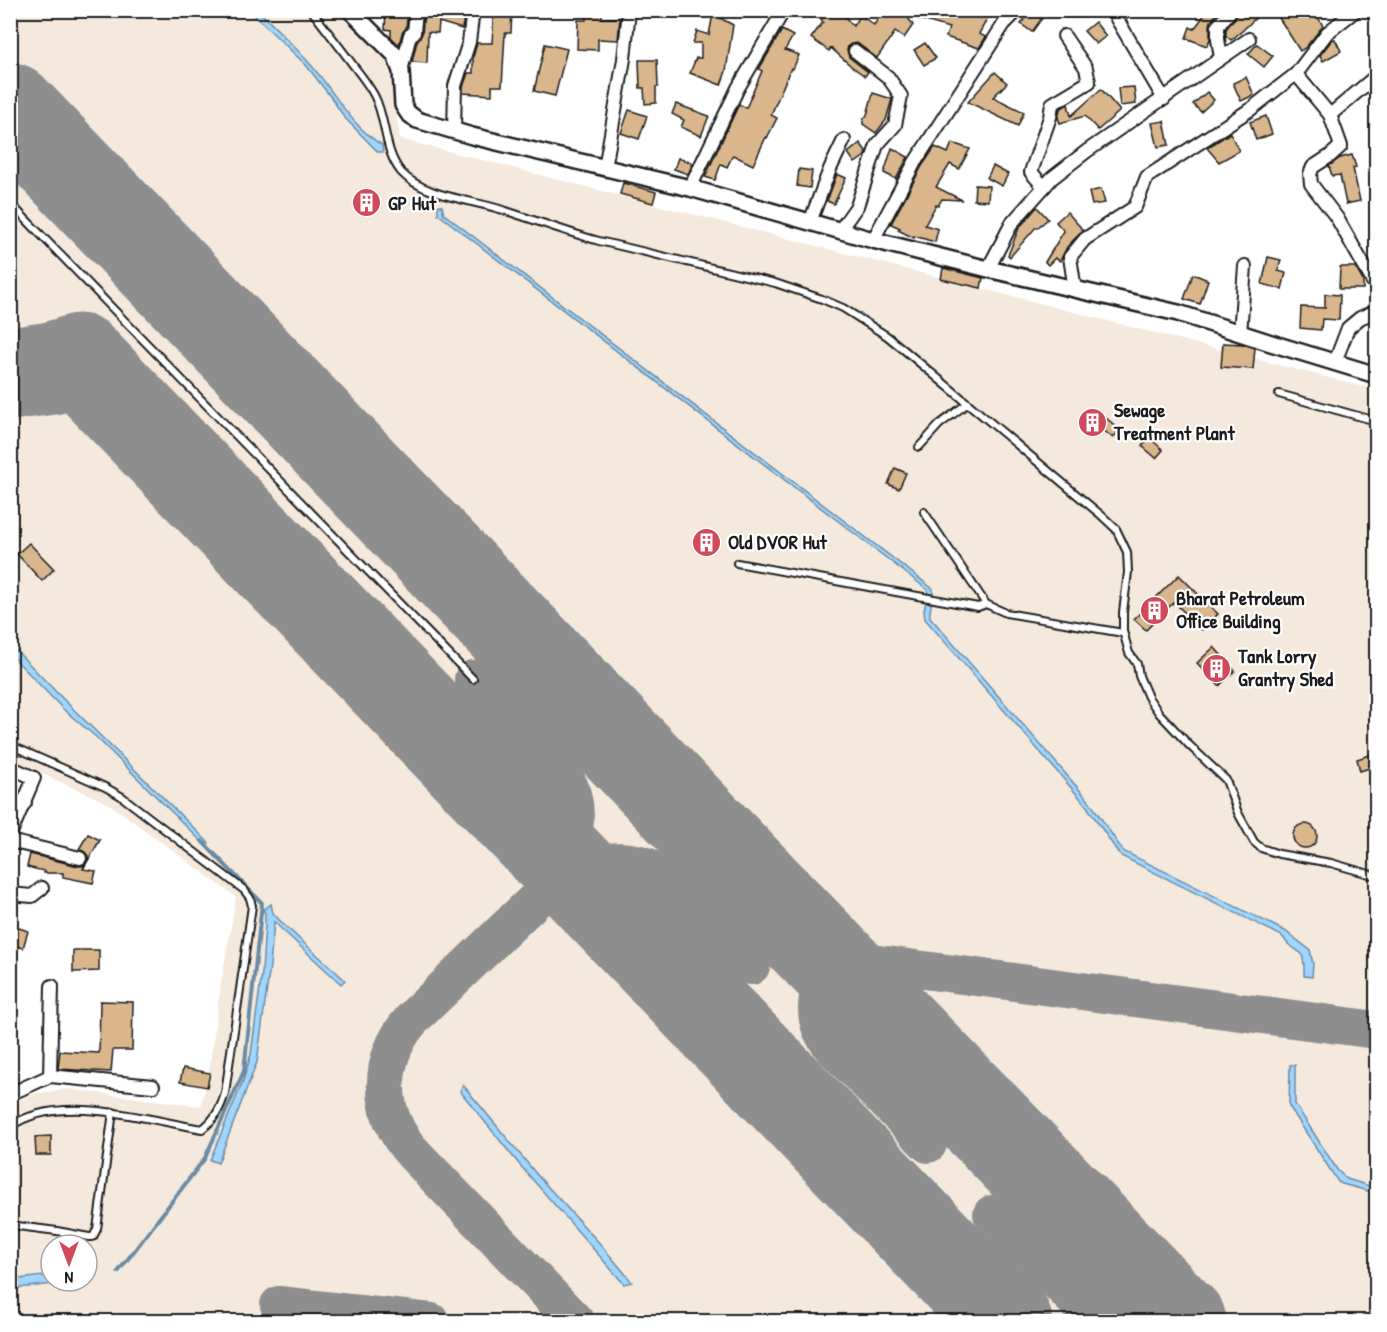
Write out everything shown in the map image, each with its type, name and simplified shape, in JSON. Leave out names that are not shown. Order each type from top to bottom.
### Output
[{"type":"street","points":[[350,10],[395,56],[401,71]]},
{"type":"street","points":[[416,10],[414,33],[410,35],[401,71],[403,105],[408,113],[417,120],[690,188],[873,240],[1178,314],[1377,375]]},
{"type":"street","points":[[454,131],[455,86],[470,42],[473,10]]},
{"type":"street","points":[[605,168],[624,59],[629,10]]},
{"type":"street","points":[[690,188],[738,88],[784,10]]},
{"type":"street","points":[[873,240],[915,162],[1004,24],[1018,10]]},
{"type":"street","points":[[1120,10],[1117,19],[1164,99]]},
{"type":"street","points":[[1221,58],[1218,26],[1231,10]]},
{"type":"street","points":[[1075,290],[1070,257],[1085,239],[1135,207],[1147,177],[1251,108],[1296,74],[1327,33],[1356,10]]},
{"type":"street","points":[[1044,187],[1031,172],[1050,117],[1052,104],[1089,82],[1086,68],[1064,36]]},
{"type":"street","points":[[988,269],[1012,223],[1052,178],[1087,151],[1249,39]]},
{"type":"street","points":[[840,230],[857,206],[877,146],[895,125],[901,96],[888,77],[855,51]]},
{"type":"street","points":[[1296,74],[1330,115],[1341,146],[1313,166],[1310,174],[1311,184],[1337,218],[1377,287]]},
{"type":"street","points":[[1330,115],[1377,76]]},
{"type":"street","points":[[810,222],[830,169],[844,140]]},
{"type":"street","points":[[1240,334],[1245,266]]},
{"type":"street","points":[[1335,362],[1348,328],[1360,318],[1377,311]]},
{"type":"street","points":[[10,767],[34,778],[10,835]]},
{"type":"street","points":[[10,801],[25,802]]},
{"type":"street","points":[[10,841],[80,858]]},
{"type":"street","points":[[10,894],[32,896],[42,888]]},
{"type":"street","points":[[50,1076],[52,986]]},
{"type":"street","points":[[10,1094],[50,1076],[153,1086]]},
{"type":"lane","points":[[311,10],[375,96],[394,161],[404,175],[419,185],[435,192],[495,208],[588,238],[775,283],[822,298],[843,308],[887,336],[1116,529],[1126,548],[1128,562],[1128,582],[1123,612],[1124,633],[1129,653],[1137,664],[1139,676],[1148,697],[1189,745],[1226,780],[1238,813],[1257,846],[1279,854],[1331,863],[1377,876]]},
{"type":"lane","points":[[10,203],[473,679]]},
{"type":"lane","points":[[1279,393],[1377,421]]},
{"type":"lane","points":[[919,447],[940,424],[968,404]]},
{"type":"lane","points":[[924,512],[986,604],[1006,613],[1124,633]]},
{"type":"lane","points":[[737,563],[978,607],[986,604]]},
{"type":"lane","points":[[10,745],[121,796],[244,890],[252,906],[227,1082],[223,1098],[210,1123],[202,1129],[93,1110],[57,1112],[25,1118],[10,1127]]},
{"type":"lane","points":[[10,1225],[93,1237],[97,1229],[113,1113]]},
{"type":"shaded area","points":[[11,11],[340,11],[388,60],[400,139],[1376,390],[1376,1321],[11,1321],[11,1103],[34,1094],[66,1089],[201,1106],[208,1078],[236,897],[108,803],[11,760]]},
{"type":"water","points":[[250,11],[259,11],[298,51],[352,119],[382,145],[383,152],[378,152],[345,118],[306,65]]},
{"type":"water","points":[[438,205],[442,206],[444,214],[933,589],[930,617],[1090,802],[1123,851],[1285,931],[1310,950],[1313,964],[1312,977],[1304,976],[1302,954],[1288,944],[1282,936],[1119,854],[1086,805],[925,619],[924,611],[928,590],[438,214]]},
{"type":"water","points":[[11,645],[209,843],[204,844],[96,737],[63,709],[11,655]]},
{"type":"water","points":[[271,904],[273,913],[283,924],[345,980],[341,984],[274,922],[257,1062],[218,1163],[210,1160],[243,1081],[251,1054],[262,972],[265,924],[263,910]]},
{"type":"water","points":[[1290,1065],[1295,1065],[1295,1104],[1338,1171],[1347,1179],[1376,1188],[1376,1193],[1338,1182],[1289,1106]]},
{"type":"water","points":[[463,1085],[538,1176],[632,1282],[624,1284],[519,1164],[460,1091]]},
{"type":"water","points":[[39,1276],[39,1286],[11,1289],[11,1280]]},
{"type":"building","points":[[386,10],[408,10],[406,28],[399,45],[391,37],[391,30],[385,29]]},
{"type":"building","points":[[448,10],[465,10],[462,29],[439,22],[438,33],[428,32],[427,63],[412,62],[417,41],[422,34],[424,12],[447,14]]},
{"type":"building","points":[[494,10],[512,10],[511,33],[505,33],[502,86],[492,86],[492,95],[463,93],[468,73],[473,73],[473,57],[477,43],[492,43]]},
{"type":"building","points":[[586,10],[602,10],[602,18],[620,18],[618,40],[598,39],[598,50],[577,49],[578,20],[586,20]]},
{"type":"building","points":[[832,10],[839,10],[853,26],[860,15],[874,25],[884,10],[992,10],[979,34],[986,37],[979,48],[946,37],[949,28],[906,15],[913,25],[904,38],[895,32],[877,58],[857,43],[848,46],[849,57],[868,72],[865,76],[831,48],[829,51],[811,38],[823,22],[821,20]]},
{"type":"building","points":[[1031,10],[1048,10],[1032,32],[1021,24]]},
{"type":"building","points":[[1204,10],[1220,10],[1211,21],[1210,39],[1207,46],[1186,38],[1190,27],[1194,29],[1206,13]]},
{"type":"building","points":[[1239,10],[1264,10],[1231,40],[1226,36],[1226,29]]},
{"type":"building","points":[[1285,10],[1314,10],[1323,26],[1300,51],[1279,18]]},
{"type":"building","points":[[713,14],[733,25],[726,71],[721,85],[690,73],[696,58],[701,58],[701,43],[693,43],[697,31],[709,35]]},
{"type":"building","points":[[1095,22],[1106,36],[1096,44],[1084,31]]},
{"type":"building","points":[[782,30],[793,36],[785,50],[799,55],[771,115],[777,118],[753,165],[733,155],[727,167],[721,164],[715,180],[705,177],[739,104],[746,108],[762,71],[759,69]]},
{"type":"building","points":[[1335,39],[1341,51],[1323,61],[1320,55]]},
{"type":"building","points":[[925,43],[936,58],[924,65],[914,50]]},
{"type":"building","points":[[545,44],[567,49],[555,96],[534,91]]},
{"type":"building","points":[[1257,44],[1273,56],[1264,67],[1248,54]]},
{"type":"building","points":[[639,60],[657,60],[656,103],[645,104],[644,88],[640,88]]},
{"type":"building","points":[[995,72],[1007,83],[993,97],[1024,112],[1018,126],[968,102]]},
{"type":"building","points":[[1246,77],[1254,95],[1241,101],[1233,83]]},
{"type":"building","points":[[1134,87],[1136,104],[1120,106],[1118,88]]},
{"type":"building","points":[[1101,89],[1120,111],[1098,130],[1085,116],[1060,123],[1058,118],[1060,109],[1068,104],[1071,116]]},
{"type":"building","points":[[1207,92],[1214,100],[1201,112],[1193,104]]},
{"type":"building","points":[[873,93],[892,99],[886,120],[876,133],[863,124]]},
{"type":"building","points":[[676,104],[709,116],[701,136],[681,127],[684,120],[672,114]]},
{"type":"building","points":[[629,110],[647,116],[639,139],[621,133]]},
{"type":"building","points":[[1266,116],[1272,134],[1256,140],[1250,122]]},
{"type":"building","points":[[1164,121],[1169,145],[1158,147],[1152,123]]},
{"type":"building","points":[[1230,133],[1239,151],[1219,162],[1207,148]]},
{"type":"building","points":[[860,143],[866,151],[865,156],[855,163],[848,153]]},
{"type":"building","points":[[952,143],[970,149],[959,169],[950,164],[936,187],[962,200],[942,199],[938,206],[936,205],[925,225],[938,229],[935,242],[914,236],[914,238],[898,230],[900,228],[891,224],[922,166],[935,147],[948,153]]},
{"type":"building","points":[[892,148],[908,157],[896,179],[884,173]]},
{"type":"building","points":[[1352,155],[1356,167],[1353,168],[1360,201],[1346,204],[1340,175],[1332,176],[1329,166],[1340,158]]},
{"type":"building","points":[[678,158],[693,163],[688,174],[674,169]]},
{"type":"building","points":[[993,166],[1008,174],[1002,186],[987,178]]},
{"type":"building","points":[[799,169],[812,171],[810,188],[797,186]]},
{"type":"building","points":[[837,174],[846,178],[834,204],[827,201]]},
{"type":"building","points":[[623,183],[656,192],[653,203],[620,194]]},
{"type":"building","points":[[975,185],[989,186],[988,201],[974,200]]},
{"type":"building","points":[[1101,189],[1105,203],[1092,205],[1089,192]]},
{"type":"building","points":[[1037,207],[1048,219],[1036,227],[1010,257],[1008,255],[1019,228]]},
{"type":"building","points":[[1067,212],[1083,230],[1067,247],[1060,261],[1055,258],[1048,265],[1045,262],[1064,231],[1056,222]]},
{"type":"building","points":[[1268,257],[1281,260],[1278,271],[1286,273],[1282,289],[1262,284]]},
{"type":"building","points":[[1340,267],[1355,267],[1363,281],[1363,289],[1339,289]]},
{"type":"building","points":[[943,268],[983,278],[981,288],[941,279]]},
{"type":"building","points":[[1193,274],[1208,280],[1200,304],[1184,299]]},
{"type":"building","points":[[1325,294],[1340,295],[1339,320],[1322,319],[1321,330],[1300,328],[1301,307],[1325,308]]},
{"type":"building","points":[[1223,343],[1243,344],[1255,348],[1253,369],[1221,367]]},
{"type":"building","points":[[1097,410],[1120,430],[1113,438],[1090,419]]},
{"type":"building","name":"Sewage Treatment Plant","points":[[1150,438],[1163,450],[1156,458],[1142,446]]},
{"type":"building","points":[[895,468],[906,473],[899,489],[888,484]]},
{"type":"building","points":[[29,543],[54,569],[42,581],[17,554]]},
{"type":"building","points":[[1179,575],[1218,614],[1202,630],[1174,602],[1146,630],[1134,619]]},
{"type":"building","name":"Tank Lorry Grantry Shed","points":[[1214,647],[1235,671],[1219,686],[1197,663]]},
{"type":"building","points":[[1373,754],[1376,766],[1360,771],[1357,759]]},
{"type":"building","points":[[1305,824],[1314,827],[1317,836],[1314,845],[1305,848],[1296,845],[1293,836],[1296,827]]},
{"type":"building","points":[[88,834],[100,840],[83,869],[96,871],[93,883],[63,877],[63,873],[44,873],[44,871],[27,867],[30,854],[83,866],[88,856],[79,849]]},
{"type":"building","points":[[10,925],[28,931],[23,948],[10,944]]},
{"type":"building","points":[[73,950],[99,950],[99,971],[73,972]]},
{"type":"building","points":[[100,1001],[133,1002],[132,1050],[113,1050],[111,1072],[58,1069],[60,1051],[99,1053]]},
{"type":"building","points":[[183,1068],[210,1073],[207,1087],[180,1082]]},
{"type":"building","points":[[51,1136],[51,1155],[36,1155],[35,1137]]},
{"type":"waterway","points":[[118,1272],[205,1158],[244,1071],[262,903],[202,841]]},
{"type":"taxiway","points":[[473,679],[557,766],[567,780],[575,812],[571,845],[557,875],[547,888]]},
{"type":"taxiway","points":[[576,1322],[413,1153],[401,1137],[392,1120],[387,1103],[386,1084],[393,1049],[402,1032],[415,1016],[551,885],[576,870],[590,865],[620,861],[648,867],[661,874],[751,966]]},
{"type":"taxiway","points":[[724,934],[747,946],[841,959]]},
{"type":"taxiway","points":[[928,1144],[834,1049],[822,1032],[817,1010],[820,991],[828,973],[841,959],[1376,1030]]},
{"type":"taxiway","points":[[992,1214],[1076,1301],[1093,1322]]},
{"type":"taxiway","points":[[279,1305],[431,1322]]},
{"type":"runway","points":[[10,109],[1180,1322]]},
{"type":"runway","points":[[10,374],[52,368],[79,360],[1006,1322]]},
{"type":"place","name":"GP Hut","points":[[367,203]]},
{"type":"place","name":"Sewage Treatment Plant","points":[[1093,422]]},
{"type":"place","name":"Old DVOR Hut","points":[[707,542]]},
{"type":"place","name":"Bharat Petroleum Office Building","points":[[1155,610]]},
{"type":"place","name":"Tank Lorry Grantry Shed","points":[[1217,668]]}]
